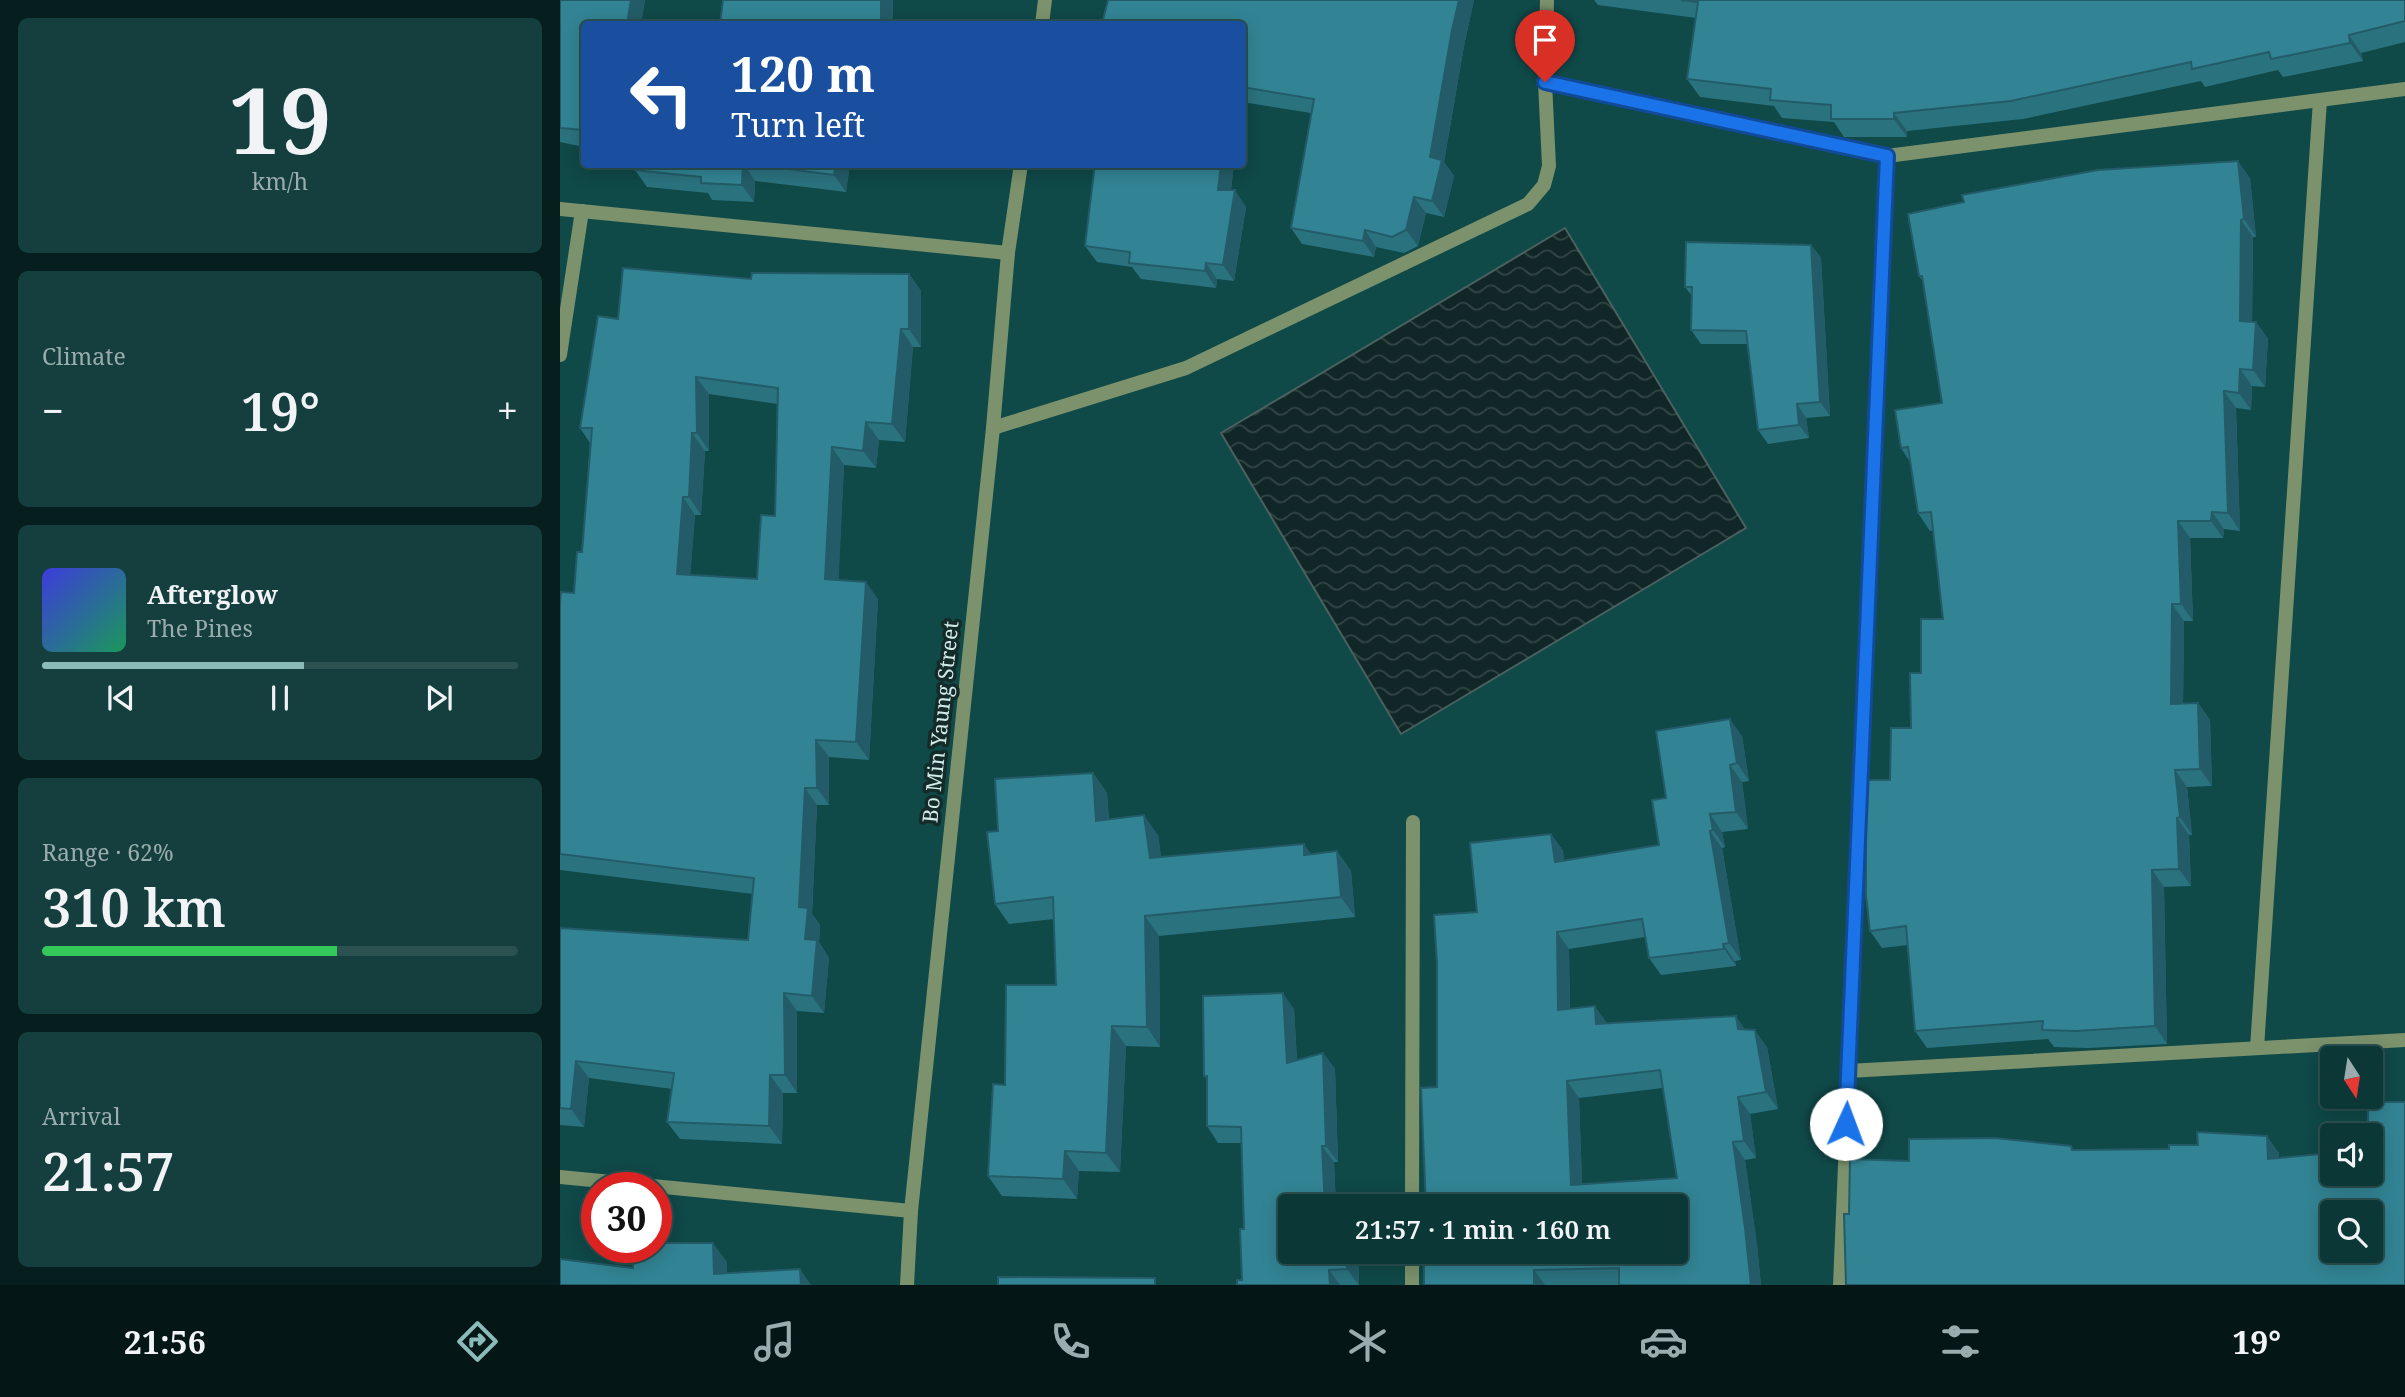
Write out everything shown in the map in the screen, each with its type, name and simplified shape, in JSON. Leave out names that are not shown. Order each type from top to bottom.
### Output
[{"type":"street","points":[[1042,21],[1045,0]]},
{"type":"street","points":[[993,428],[1186,368],[1528,204],[1544,185],[1549,166],[1545,82],[1547,0]]},
{"type":"street","points":[[1545,82],[1887,156],[2405,89]]},
{"type":"street","points":[[2257,1048],[2320,100]]},
{"type":"street","points":[[1840,1285],[1887,156]]},
{"type":"street","name":"Bo Min Yaung Street","points":[[907,1285],[911,1211],[993,428],[1008,253],[1020,168]]},
{"type":"street","points":[[560,209],[1008,253]]},
{"type":"street","points":[[560,355],[582,211]]},
{"type":"street","points":[[1412,1194],[1413,822]]},
{"type":"street","points":[[1848,1071],[2405,1040]]},
{"type":"street","points":[[560,1177],[911,1211]]},
{"type":"street","points":[[1412,1264],[1412,1285]]},
{"type":"water","points":[[1565,228],[1746,528],[1401,734],[1221,433]]},
{"type":"building","points":[[560,0],[631,0],[628,21],[581,21],[581,130],[560,128]]},
{"type":"building","points":[[723,0],[881,0],[881,21],[720,21]]},
{"type":"building","points":[[1108,0],[1459,0],[1430,157],[1442,160],[1432,201],[1414,197],[1406,230],[1392,237],[1365,230],[1363,241],[1291,228],[1314,99],[1246,88],[1246,21],[1103,21]]},
{"type":"building","points":[[1681,0],[2405,0],[2405,21],[2349,35],[2350,43],[2271,59],[2269,52],[2192,69],[2191,62],[2011,101],[1894,113],[1894,119],[1831,119],[1831,105],[1770,100],[1771,89],[1687,79],[1698,2]]},
{"type":"building","points":[[2238,161],[2244,219],[2241,220],[2240,321],[2256,322],[2253,370],[2240,369],[2239,393],[2224,391],[2228,513],[2212,512],[2211,521],[2178,521],[2181,604],[2172,604],[2171,704],[2198,703],[2200,769],[2175,770],[2180,817],[2177,818],[2179,869],[2152,870],[2155,1026],[2076,1031],[2042,1030],[2043,1021],[1915,1031],[1906,926],[1870,931],[1866,895],[1866,780],[1890,780],[1891,728],[1911,728],[1910,673],[1921,673],[1921,619],[1943,619],[1931,512],[1918,513],[1908,447],[1901,448],[1895,410],[1942,403],[1922,276],[1919,276],[1908,214],[1964,202],[1962,195],[2098,170]]},
{"type":"building","points":[[743,168],[742,185],[701,183],[701,177],[635,170]]},
{"type":"building","points":[[780,168],[835,168],[834,175]]},
{"type":"building","points":[[1095,168],[1221,168],[1218,190],[1235,190],[1223,265],[1206,263],[1205,271],[1129,263],[1130,252],[1085,246]]},
{"type":"building","points":[[1686,242],[1811,245],[1820,402],[1797,404],[1799,425],[1758,430],[1746,331],[1691,330],[1692,287],[1685,287]]},
{"type":"building","points":[[623,268],[751,279],[752,273],[909,274],[909,329],[901,329],[892,424],[866,422],[863,451],[832,447],[825,579],[866,582],[856,742],[816,740],[817,788],[805,788],[799,907],[808,908],[805,939],[817,940],[812,996],[784,993],[785,1075],[770,1075],[769,1126],[667,1122],[674,1073],[576,1061],[571,1109],[560,1108],[560,928],[748,940],[754,878],[560,854],[561,592],[574,593],[577,552],[582,552],[592,428],[580,428],[598,316],[618,319]],"holes":[[[696,377],[778,388],[775,516],[761,515],[757,579],[677,574],[683,497],[689,497],[692,433],[697,433]]]},
{"type":"building","points":[[1730,719],[1737,763],[1730,765],[1736,812],[1710,814],[1713,830],[1710,831],[1729,943],[1723,944],[1724,949],[1649,958],[1642,919],[1557,932],[1558,1010],[1595,1006],[1596,1024],[1736,1016],[1738,1029],[1755,1030],[1766,1092],[1738,1097],[1744,1141],[1733,1142],[1751,1285],[1619,1285],[1619,1268],[1534,1270],[1534,1285],[1424,1285],[1424,1264],[1688,1264],[1688,1194],[1425,1194],[1421,1088],[1437,1087],[1437,963],[1434,915],[1477,912],[1470,843],[1551,834],[1555,862],[1659,845],[1652,800],[1666,798],[1656,731]],"holes":[[[1660,1070],[1677,1178],[1571,1185],[1567,1081]]]},
{"type":"building","points":[[1093,773],[1096,821],[1144,815],[1150,858],[1304,844],[1304,855],[1337,851],[1341,897],[1145,916],[1147,1027],[1112,1026],[1106,1153],[1065,1151],[1063,1179],[988,1176],[993,1084],[1005,1085],[1006,985],[1056,985],[1053,897],[995,904],[987,832],[998,831],[995,779]]},
{"type":"building","points":[[1283,993],[1287,1063],[1323,1053],[1324,1194],[1278,1194],[1278,1264],[1347,1264],[1347,1269],[1329,1270],[1330,1285],[1237,1285],[1237,1280],[1242,1280],[1240,1229],[1244,1229],[1241,1127],[1207,1126],[1203,996]]},
{"type":"building","points":[[2384,1102],[2405,1102],[2405,1285],[1846,1285],[1844,1214],[1849,1214],[1850,1159],[1909,1161],[1909,1139],[1995,1138],[2071,1146],[2072,1150],[2169,1149],[2169,1145],[2198,1145],[2197,1132],[2267,1136],[2268,1159],[2320,1154],[2320,1186],[2383,1186],[2383,1123],[2368,1123],[2368,1110],[2384,1110]]},
{"type":"building","points":[[672,1243],[713,1243],[714,1274],[800,1269],[801,1285],[560,1285],[560,1259],[633,1268],[633,1263],[672,1263]]},
{"type":"building","points":[[998,1277],[1155,1278],[1155,1285],[998,1285]]},
{"type":"route","points":[[1545,82],[1887,156],[1846,1124]]}]
